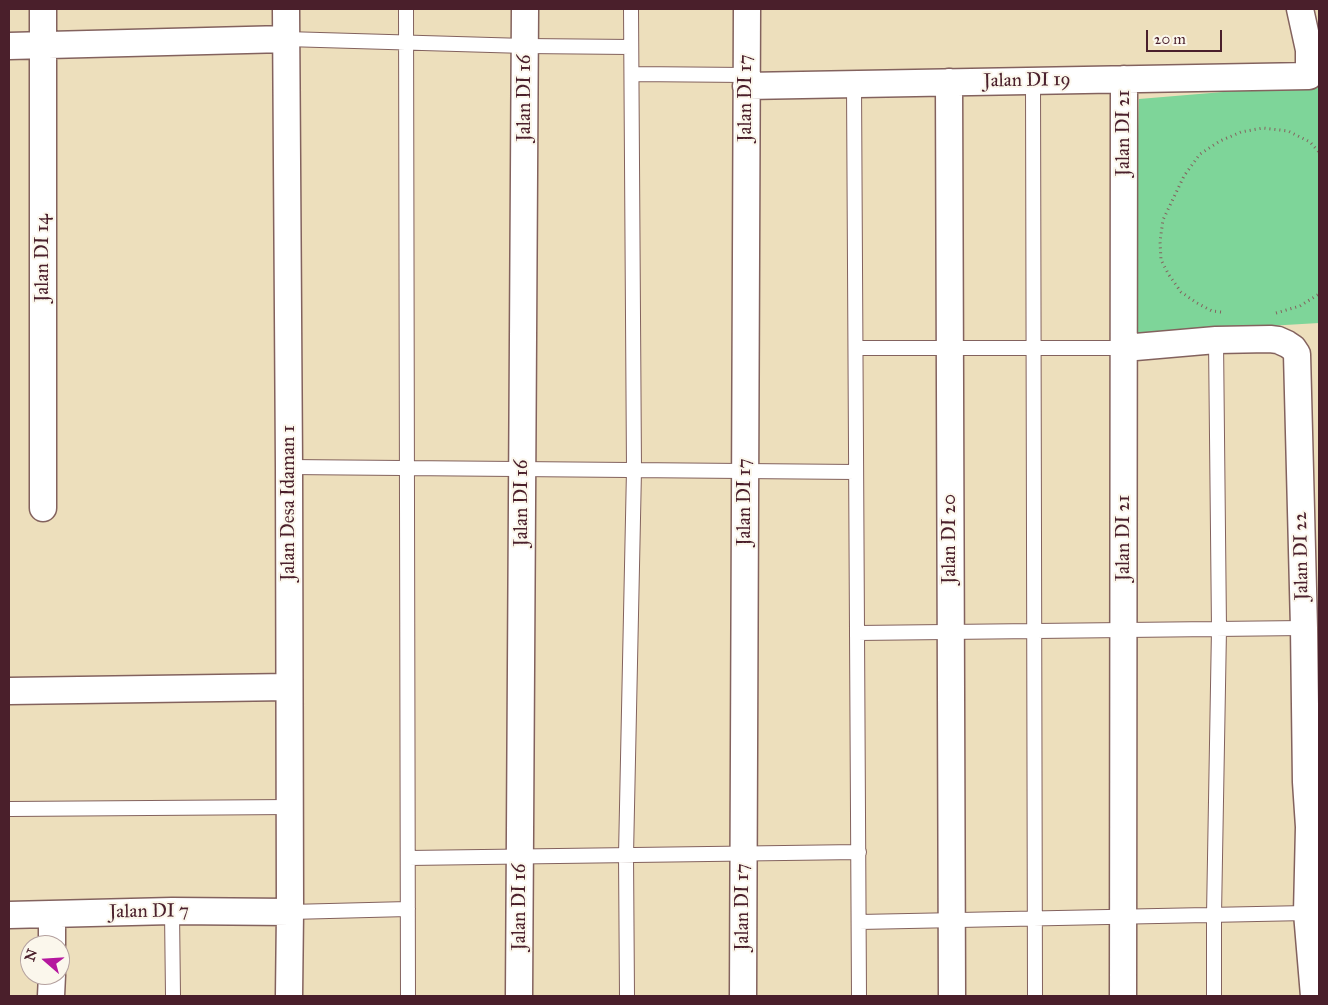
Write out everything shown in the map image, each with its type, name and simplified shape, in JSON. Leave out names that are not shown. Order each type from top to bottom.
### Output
[{"type":"street","name":"Jalan DI 14","points":[[43,9],[43,508]]},
{"type":"street","name":"Jalan Desa Idaman 1","points":[[286,9],[289,467],[289,996]]},
{"type":"street","name":"Jalan DI 16","points":[[520,996],[525,9]]},
{"type":"street","name":"Jalan DI 17","points":[[743,996],[746,9]]},
{"type":"street","name":"Jalan DI 19","points":[[746,80],[854,84],[1309,76],[1309,50],[1300,9]]},
{"type":"street","points":[[9,46],[286,39]]},
{"type":"street","name":"Jalan DI 21","points":[[1123,996],[1124,79]]},
{"type":"street","name":"Jalan DI 20","points":[[949,82],[952,996]]},
{"type":"street","name":"Jalan DI 22","points":[[1124,348],[1216,340],[1278,340],[1294,348],[1297,354],[1306,782],[1309,827],[1306,913],[1314,996]]},
{"type":"street","points":[[9,691],[289,687]]},
{"type":"street","name":"Jalan DI 7","points":[[9,915],[172,911],[290,912]]},
{"type":"street","points":[[52,915],[52,935]]},
{"type":"lane","points":[[406,9],[408,996]]},
{"type":"lane","points":[[627,996],[626,855],[634,470],[631,9]]},
{"type":"lane","points":[[286,39],[631,47]]},
{"type":"lane","points":[[632,74],[746,80]]},
{"type":"lane","points":[[1033,81],[1035,996]]},
{"type":"lane","points":[[854,84],[859,996]]},
{"type":"lane","points":[[1214,996],[1219,628],[1216,340]]},
{"type":"lane","points":[[856,348],[1124,348]]},
{"type":"lane","points":[[289,467],[856,472]]},
{"type":"lane","points":[[857,634],[1304,628]]},
{"type":"lane","points":[[9,809],[290,807]]},
{"type":"lane","points":[[408,858],[858,852]]},
{"type":"lane","points":[[290,912],[408,909]]},
{"type":"lane","points":[[172,911],[173,996]]},
{"type":"lane","points":[[859,922],[1306,913]]},
{"type":"path","points":[[1226,313],[1212,311],[1196,303],[1181,292],[1169,276],[1161,260],[1160,241],[1163,220],[1184,176],[1200,154],[1220,141],[1241,132],[1263,128],[1288,131],[1310,142],[1319,152]]},
{"type":"path","points":[[1271,314],[1300,306],[1319,294]]},
{"type":"green space","points":[[1319,84],[1319,323],[1132,334],[1139,99]]}]
